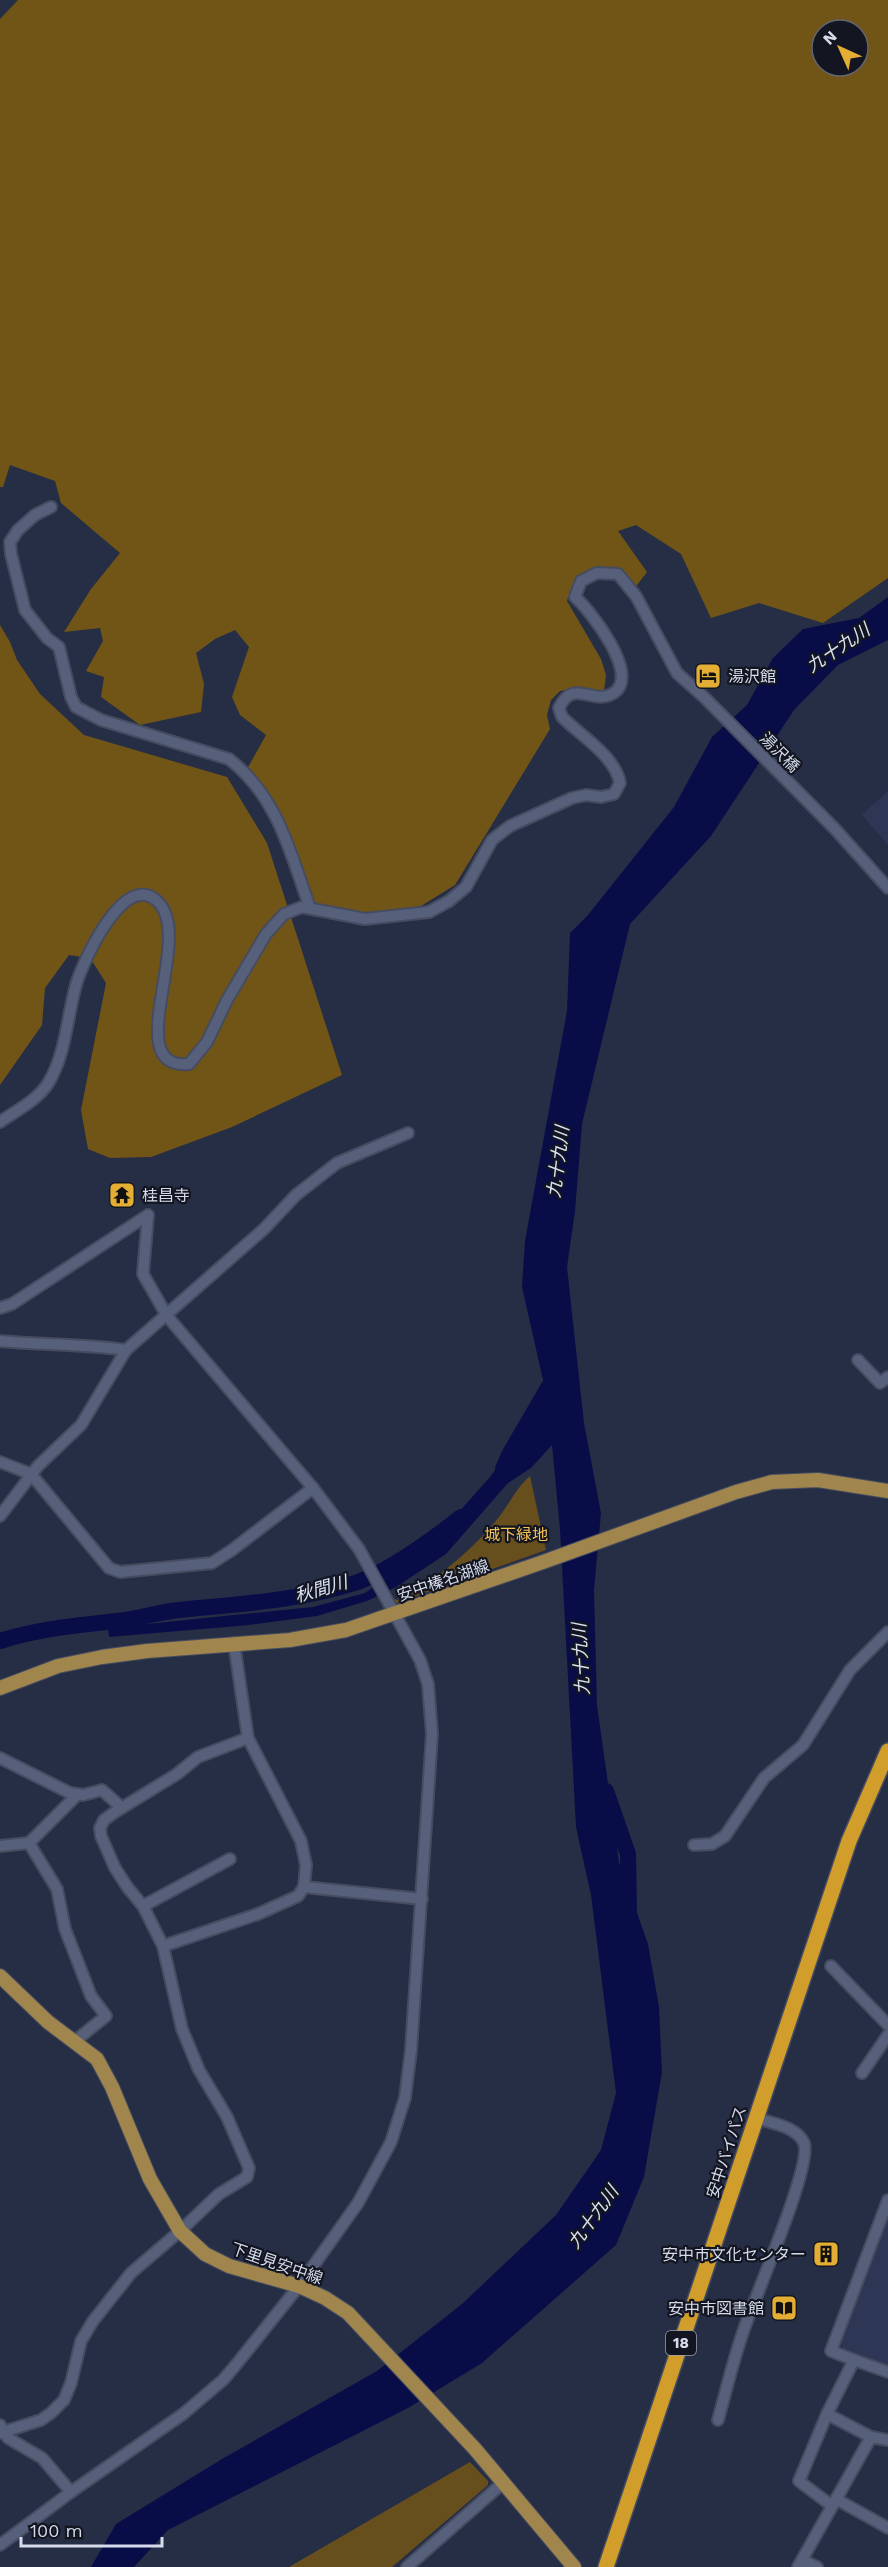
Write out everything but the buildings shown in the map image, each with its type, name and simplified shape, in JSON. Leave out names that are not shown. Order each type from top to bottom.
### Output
[{"type":"highway","name":"安中バイパス","points":[[606,2567],[849,1841],[888,1751]]},
{"type":"main road","name":"安中榛名湖線","points":[[0,1688],[58,1666],[102,1657],[322,1635],[396,1614],[755,1486],[788,1480],[818,1480],[888,1491]]},
{"type":"main road","name":"下里見安中線","points":[[0,1976],[48,2022],[97,2059],[112,2087],[150,2179],[180,2231],[205,2254],[229,2266],[299,2286],[325,2298],[348,2313],[475,2449],[574,2567]]},
{"type":"street","points":[[0,1122],[39,1096],[50,1081],[63,1045],[77,983],[101,932],[120,906],[132,896],[144,893],[151,896],[162,905],[168,925],[170,934],[168,960],[156,1036],[159,1049],[166,1059],[176,1065],[189,1064],[199,1054],[227,1000],[273,923],[294,909],[310,908],[283,828],[244,771],[229,759],[101,720],[76,706],[71,697],[59,647],[47,638],[25,610],[11,554],[10,542],[18,530],[35,515],[51,507]]},
{"type":"street","name":"湯沢橋","points":[[310,908],[365,919],[429,912],[449,901],[466,887],[492,840],[510,826],[572,798],[586,795],[601,797],[614,794],[619,789],[619,776],[608,759],[562,717],[559,708],[566,696],[575,692],[592,696],[614,693],[620,685],[622,677],[618,657],[592,615],[575,597],[581,581],[588,576],[607,572],[618,574],[636,596],[677,673],[705,698],[834,828],[888,888]]},
{"type":"street","points":[[0,1516],[31,1474],[81,1425],[126,1350],[264,1229],[296,1195],[337,1164],[408,1132]]},
{"type":"street","points":[[0,1308],[12,1304],[148,1215],[143,1274],[167,1316],[313,1488],[359,1549],[420,1660],[428,1684],[432,1708],[411,2050],[405,2098],[391,2142],[357,2203],[299,2286],[223,2380],[183,2414],[0,2545]]},
{"type":"street","points":[[0,1341],[50,1345],[84,1344],[126,1350]]},
{"type":"street","points":[[858,1360],[880,1383],[888,1377]]},
{"type":"street","points":[[0,1462],[31,1474],[109,1568],[120,1572],[212,1563],[313,1488]]},
{"type":"street","points":[[694,1845],[712,1844],[725,1836],[764,1778],[803,1745],[850,1671],[888,1632]]},
{"type":"street","points":[[163,1946],[258,1914],[298,1896],[304,1887],[306,1865],[301,1841],[248,1738],[234,1643]]},
{"type":"street","points":[[71,2492],[42,2458],[8,2438],[1,2430],[41,2420],[64,2400],[71,2383],[81,2341],[93,2321],[131,2272],[180,2231],[219,2194],[247,2177],[249,2168],[227,2117],[199,2070],[182,2029],[163,1946],[144,1906],[115,1868],[101,1836],[100,1828],[104,1820],[177,1774],[198,1757],[248,1738]]},
{"type":"street","points":[[0,1758],[70,1793],[102,1790],[122,1808]]},
{"type":"street","points":[[0,1846],[29,1843],[78,1794]]},
{"type":"street","points":[[29,1843],[57,1890],[65,1929],[91,1996],[106,2016],[75,2041]]},
{"type":"street","points":[[144,1906],[230,1859]]},
{"type":"street","points":[[304,1887],[422,1899]]},
{"type":"street","points":[[831,1966],[888,2025]]},
{"type":"street","points":[[862,2073],[888,2035]]},
{"type":"street","points":[[718,2420],[742,2333],[788,2211],[805,2154],[800,2136],[756,2118]]},
{"type":"street","points":[[888,2200],[831,2351],[888,2372]]},
{"type":"street","points":[[854,2360],[826,2414],[799,2481],[834,2502],[888,2528]]},
{"type":"street","points":[[826,2414],[871,2437],[888,2440]]},
{"type":"street","points":[[817,2567],[800,2564],[871,2437]]},
{"type":"street","points":[[407,2567],[504,2482]]},
{"type":"shaded area","points":[[18,0],[888,0],[888,578],[823,623],[759,603],[711,618],[681,554],[636,525],[618,531],[647,572],[634,589],[611,568],[587,571],[573,584],[567,601],[601,659],[606,675],[604,691],[596,697],[572,689],[560,691],[551,700],[547,715],[550,729],[455,885],[421,906],[386,915],[347,917],[318,907],[307,896],[277,824],[247,769],[266,735],[240,715],[232,697],[249,647],[235,630],[215,639],[196,653],[204,684],[201,712],[140,725],[101,697],[104,677],[86,671],[103,641],[100,628],[64,632],[91,589],[120,553],[61,503],[55,481],[10,465],[3,487],[0,487],[0,19]]},
{"type":"shaded area","points":[[0,625],[17,660],[40,694],[84,735],[227,777],[267,843],[342,1075],[232,1127],[151,1157],[110,1158],[88,1149],[81,1110],[106,983],[90,958],[69,955],[45,988],[42,1025],[0,1085]]},
{"type":"shaded area","points":[[888,791],[888,845],[862,815]]},
{"type":"shaded area","points":[[888,2212],[888,2368],[844,2353],[841,2340]]},
{"type":"green space","name":"城下緑地","points":[[530,1476],[546,1550],[394,1604],[392,1599],[398,1600],[426,1583],[465,1553],[488,1530]]},
{"type":"green space","points":[[470,2462],[488,2481],[488,2485],[392,2567],[289,2567]]},
{"type":"water","points":[[888,597],[888,640],[838,665],[794,710],[711,836],[630,924],[582,1124],[575,1211],[567,1267],[584,1423],[601,1513],[594,1590],[597,1705],[619,1862],[648,1944],[659,2007],[662,2072],[644,2177],[616,2245],[482,2363],[408,2408],[168,2530],[134,2567],[91,2567],[116,2524],[222,2459],[377,2371],[462,2304],[556,2215],[601,2150],[616,2093],[591,1895],[576,1827],[560,1529],[552,1445],[531,1468],[508,1483],[446,1554],[396,1587],[367,1601],[317,1616],[249,1625],[109,1637],[108,1628],[313,1607],[365,1593],[424,1551],[490,1477],[548,1402],[522,1287],[525,1241],[567,1011],[570,933],[588,915],[674,807],[712,737],[747,705],[773,658],[803,629],[859,618]]},
{"type":"waterway","name":"秋間川","points":[[503,1469],[552,1381]]},
{"type":"waterway","name":"秋間川","points":[[0,1641],[31,1633],[179,1610],[314,1594],[371,1577],[398,1562],[461,1517]]},
{"type":"waterway","name":"九十九川","points":[[606,1791],[628,1854],[629,1909]]},
{"type":"place","name":"湯沢館","points":[[708,676]]},
{"type":"place","name":"桂昌寺","points":[[122,1195]]},
{"type":"place","name":"安中市文化センター","points":[[826,2254]]},
{"type":"place","name":"安中市図書館","points":[[784,2308]]}]
